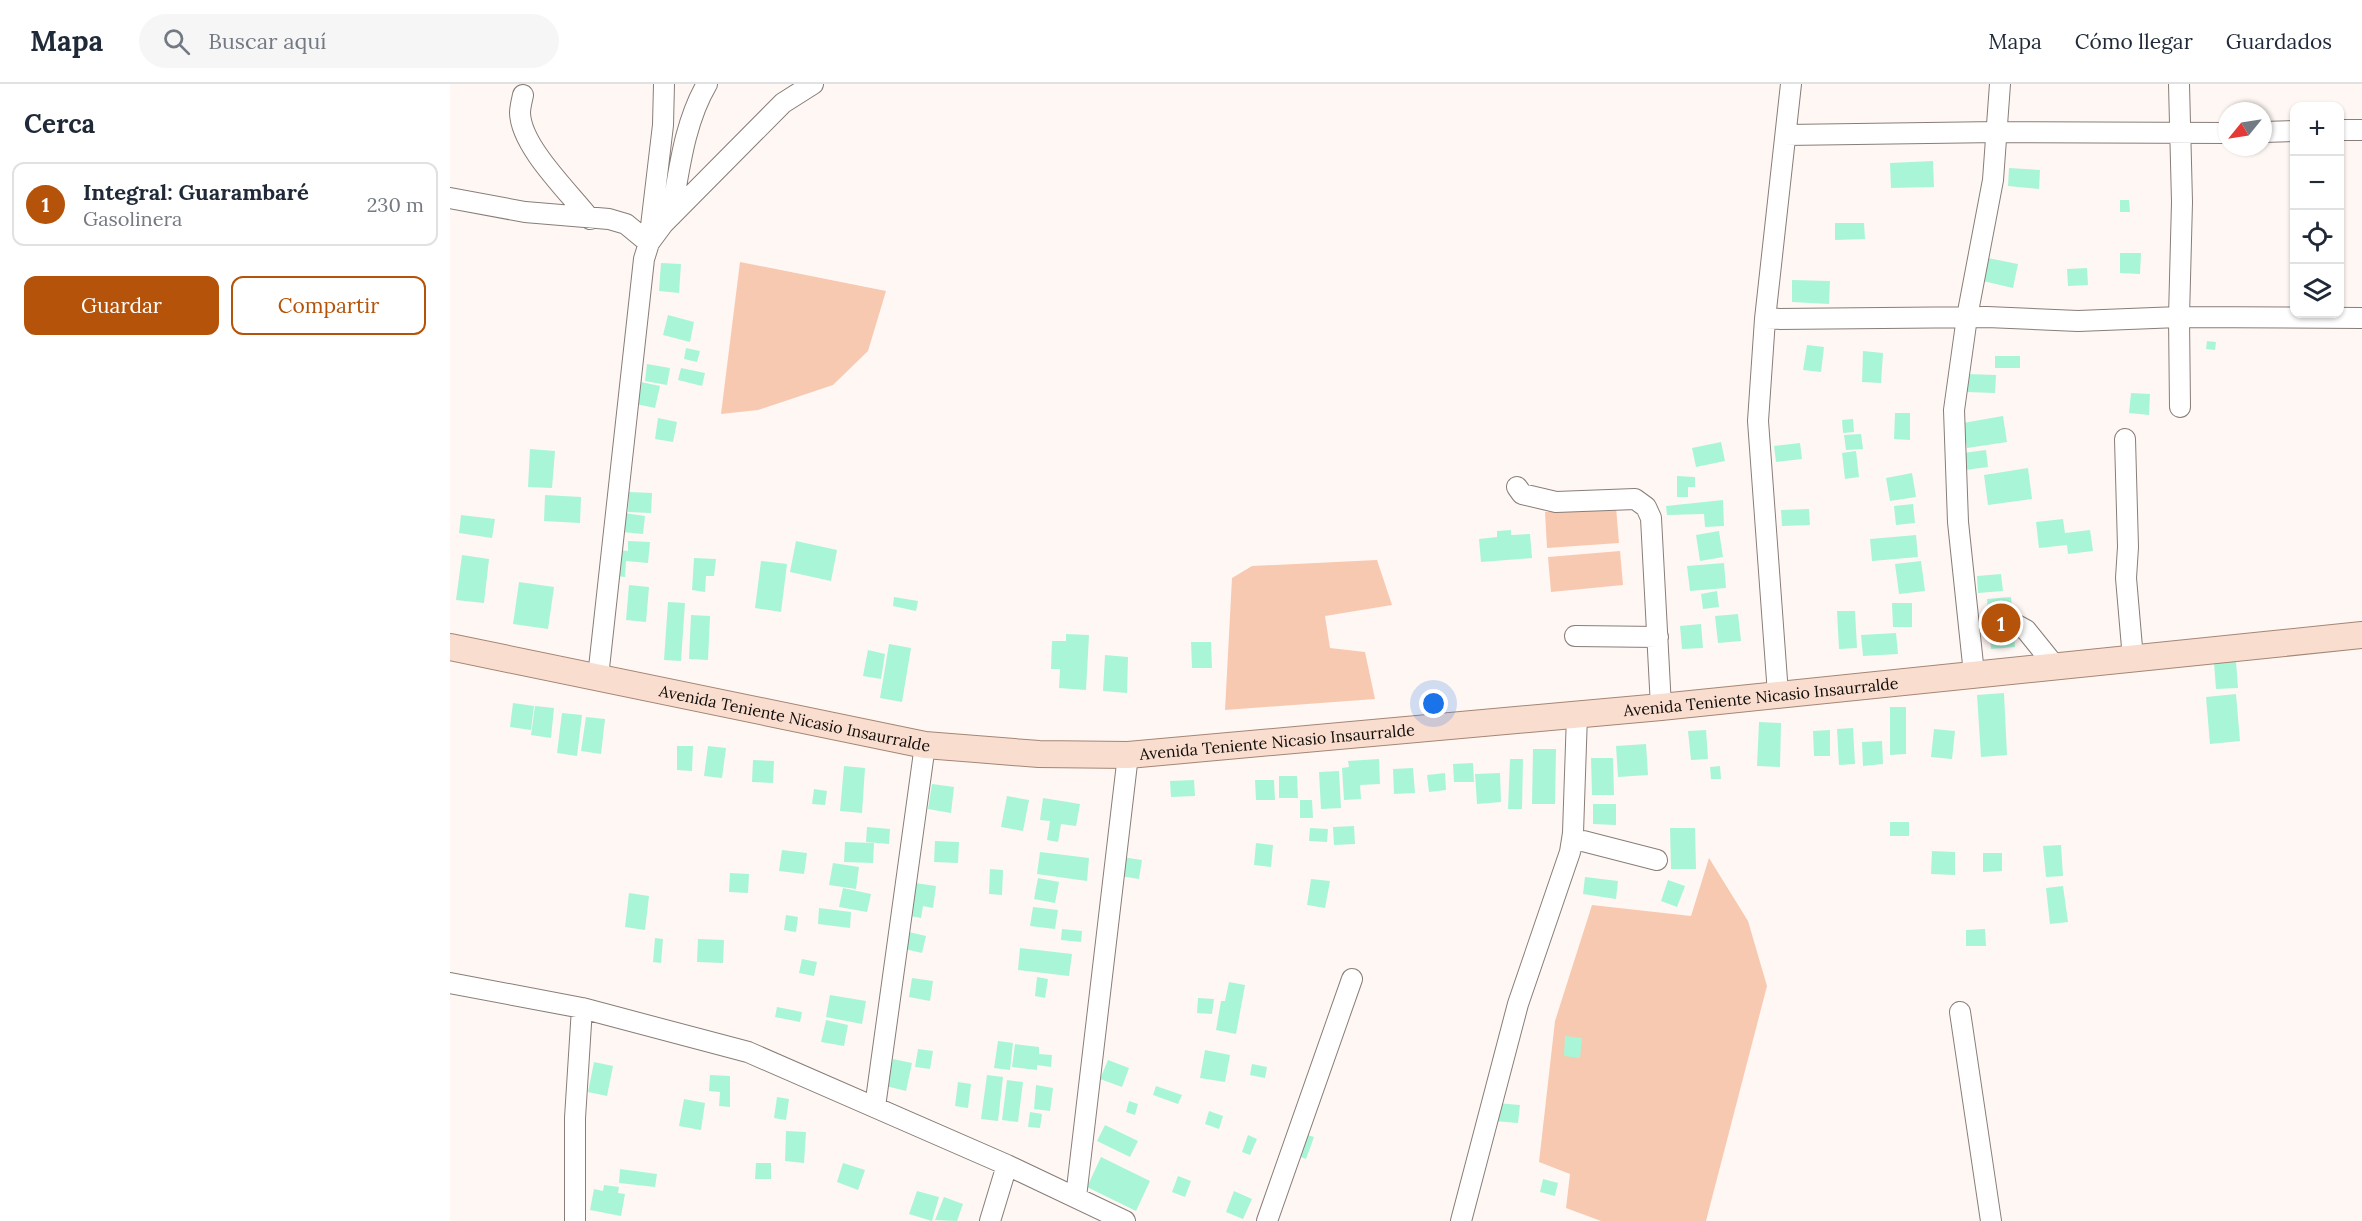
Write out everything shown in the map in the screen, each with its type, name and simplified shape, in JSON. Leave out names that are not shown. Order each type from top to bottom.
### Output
[{"type":"main road","name":"Avenida Teniente Nicasio Insaurralde","points":[[450,647],[925,745],[1039,754],[1128,755],[1661,707],[2362,635]]},
{"type":"street","points":[[598,677],[633,344],[644,259],[649,243],[663,125],[664,84]]},
{"type":"street","points":[[671,216],[688,130],[699,97],[707,84]]},
{"type":"street","points":[[649,243],[671,216],[783,103],[813,84]]},
{"type":"street","points":[[1778,694],[1758,421],[1765,319],[1791,84]]},
{"type":"street","points":[[1974,674],[1978,623],[1958,522],[1954,410],[1967,317],[1993,180],[2000,84]]},
{"type":"street","points":[[2179,84],[2178,131],[2182,202],[2179,317],[2180,408]]},
{"type":"street","points":[[524,94],[520,113],[524,128],[544,166],[590,219]]},
{"type":"street","points":[[2344,130],[2362,130]]},
{"type":"street","points":[[1786,135],[2178,131],[2218,133]]},
{"type":"street","points":[[2272,132],[2290,131]]},
{"type":"street","points":[[450,198],[525,212],[609,219],[626,225],[649,243]]},
{"type":"street","points":[[1765,319],[1967,317],[2078,321],[2179,317],[2362,318]]},
{"type":"street","points":[[2125,440],[2128,547],[2126,578],[2133,659]]},
{"type":"street","points":[[1517,487],[1522,494],[1556,502],[1635,499],[1646,507],[1652,518],[1661,707]]},
{"type":"street","points":[[2013,623],[2026,630],[2055,666]]},
{"type":"street","points":[[1575,636],[1658,636]]},
{"type":"street","points":[[1461,1221],[1518,1004],[1572,842],[1577,715]]},
{"type":"street","points":[[875,1107],[925,745]]},
{"type":"street","points":[[1076,1197],[1128,755]]},
{"type":"street","points":[[1572,842],[1583,841],[1657,860]]},
{"type":"street","points":[[1267,1221],[1352,979]]},
{"type":"street","points":[[450,983],[582,1008],[748,1052],[1007,1165],[1125,1221]]},
{"type":"street","points":[[575,1221],[576,1118],[582,1008]]},
{"type":"street","points":[[1960,1012],[1991,1221]]},
{"type":"street","points":[[990,1221],[1007,1165]]},
{"type":"shaded area","points":[[740,262],[886,291],[868,351],[833,385],[758,410],[721,414]]},
{"type":"shaded area","points":[[1616,507],[1619,543],[1547,548],[1545,512]]},
{"type":"shaded area","points":[[1620,551],[1623,585],[1551,592],[1548,557]]},
{"type":"shaded area","points":[[1377,560],[1392,605],[1325,616],[1330,648],[1365,652],[1375,699],[1225,710],[1232,578],[1252,566]]},
{"type":"shaded area","points":[[1709,858],[1748,921],[1767,986],[1706,1221],[1601,1221],[1566,1208],[1570,1174],[1539,1162],[1555,1021],[1592,905],[1691,916]]},
{"type":"building","points":[[1933,161],[1934,187],[1891,188],[1890,163]]},
{"type":"building","points":[[2009,168],[2040,170],[2039,189],[2008,186]]},
{"type":"building","points":[[2120,200],[2129,200],[2130,212],[2120,212]]},
{"type":"building","points":[[1835,223],[1864,223],[1865,239],[1835,240]]},
{"type":"building","points":[[2120,253],[2141,253],[2140,274],[2120,273]]},
{"type":"building","points":[[1988,258],[2018,264],[2013,288],[1983,281]]},
{"type":"building","points":[[661,263],[681,264],[679,293],[659,291]]},
{"type":"building","points":[[2087,268],[2088,285],[2068,286],[2067,269]]},
{"type":"building","points":[[1792,280],[1830,281],[1829,304],[1792,302]]},
{"type":"building","points":[[668,315],[694,322],[690,342],[663,335]]},
{"type":"building","points":[[2207,341],[2216,342],[2215,350],[2206,349]]},
{"type":"building","points":[[1807,345],[1824,347],[1821,372],[1803,370]]},
{"type":"building","points":[[686,348],[700,351],[697,362],[684,359]]},
{"type":"building","points":[[1863,351],[1883,353],[1881,383],[1862,382]]},
{"type":"building","points":[[1995,356],[2020,356],[2020,368],[1995,368]]},
{"type":"building","points":[[647,364],[670,368],[667,385],[645,381]]},
{"type":"building","points":[[681,368],[705,373],[702,386],[678,380]]},
{"type":"building","points":[[1967,374],[1996,375],[1995,393],[1966,392]]},
{"type":"building","points":[[641,382],[660,386],[655,408],[636,404]]},
{"type":"building","points":[[2131,393],[2150,394],[2149,415],[2129,413]]},
{"type":"building","points":[[1895,413],[1910,413],[1910,440],[1894,439]]},
{"type":"building","points":[[2003,416],[2007,442],[1967,448],[1963,423]]},
{"type":"building","points":[[658,418],[677,422],[673,442],[655,439]]},
{"type":"building","points":[[1853,419],[1854,432],[1843,433],[1842,420]]},
{"type":"building","points":[[1861,434],[1863,449],[1846,450],[1844,435]]},
{"type":"building","points":[[1721,442],[1725,461],[1696,467],[1692,448]]},
{"type":"building","points":[[1800,443],[1802,459],[1776,462],[1774,446]]},
{"type":"building","points":[[530,449],[555,451],[552,488],[528,487]]},
{"type":"building","points":[[1986,450],[1988,467],[1965,470],[1963,453]]},
{"type":"building","points":[[1856,451],[1859,477],[1845,479],[1842,453]]},
{"type":"building","points":[[2028,468],[2032,499],[1988,505],[1984,475]]},
{"type":"building","points":[[1912,473],[1916,497],[1890,501],[1886,478]]},
{"type":"building","points":[[1677,476],[1695,477],[1695,487],[1688,487],[1688,497],[1677,497]]},
{"type":"building","points":[[629,492],[652,493],[651,513],[628,512]]},
{"type":"building","points":[[545,495],[581,497],[580,523],[544,521]]},
{"type":"building","points":[[1723,500],[1724,526],[1705,527],[1704,514],[1667,515],[1666,506]]},
{"type":"building","points":[[1913,504],[1915,523],[1896,525],[1894,506]]},
{"type":"building","points":[[1809,509],[1810,525],[1782,526],[1781,510]]},
{"type":"building","points":[[624,513],[645,516],[643,534],[622,532]]},
{"type":"building","points":[[461,515],[495,519],[492,538],[459,533]]},
{"type":"building","points":[[2063,519],[2065,533],[2090,530],[2093,551],[2068,554],[2067,545],[2039,548],[2036,522]]},
{"type":"building","points":[[1511,530],[1511,535],[1530,534],[1532,558],[1481,562],[1479,539],[1497,537],[1497,531]]},
{"type":"building","points":[[1719,531],[1723,557],[1700,561],[1696,535]]},
{"type":"building","points":[[1916,535],[1918,557],[1872,561],[1870,539]]},
{"type":"building","points":[[628,541],[650,542],[648,563],[626,561],[625,577],[616,576],[619,550],[628,551]]},
{"type":"building","points":[[796,541],[837,550],[831,581],[790,572]]},
{"type":"building","points":[[462,555],[489,559],[484,603],[456,600]]},
{"type":"building","points":[[694,558],[716,559],[714,576],[706,576],[705,592],[692,590]]},
{"type":"building","points":[[761,561],[787,564],[781,612],[755,608]]},
{"type":"building","points":[[1921,561],[1925,591],[1899,594],[1895,564]]},
{"type":"building","points":[[1724,563],[1726,588],[1690,591],[1687,566]]},
{"type":"building","points":[[2001,574],[2003,591],[1978,593],[1977,576]]},
{"type":"building","points":[[519,582],[554,587],[548,629],[513,624]]},
{"type":"building","points":[[629,585],[649,587],[646,622],[626,620]]},
{"type":"building","points":[[1717,591],[1719,607],[1703,609],[1701,594]]},
{"type":"building","points":[[894,597],[918,601],[916,611],[893,606]]},
{"type":"building","points":[[2011,597],[2015,647],[1991,649],[1987,599]]},
{"type":"building","points":[[668,602],[685,603],[681,661],[664,660]]},
{"type":"building","points":[[1892,603],[1912,603],[1912,627],[1893,627]]},
{"type":"building","points":[[1837,611],[1855,611],[1857,648],[1839,649]]},
{"type":"building","points":[[1738,614],[1741,641],[1718,643],[1715,616]]},
{"type":"building","points":[[691,615],[710,616],[708,660],[689,659]]},
{"type":"building","points":[[1701,624],[1703,648],[1682,649],[1680,626]]},
{"type":"building","points":[[1896,633],[1898,654],[1863,656],[1861,635]]},
{"type":"building","points":[[1066,634],[1089,635],[1086,690],[1059,688],[1060,669],[1051,669],[1052,641],[1066,641]]},
{"type":"building","points":[[1191,642],[1211,642],[1212,668],[1192,668]]},
{"type":"building","points":[[889,644],[911,648],[902,702],[880,698]]},
{"type":"building","points":[[868,650],[885,654],[881,679],[863,676]]},
{"type":"building","points":[[1105,655],[1128,657],[1127,693],[1103,691]]},
{"type":"building","points":[[2236,661],[2238,688],[2216,689],[2214,663]]},
{"type":"building","points":[[2004,693],[2007,755],[1981,757],[1977,695]]},
{"type":"building","points":[[2236,694],[2240,741],[2210,744],[2206,697]]},
{"type":"building","points":[[513,703],[534,706],[531,730],[510,727]]},
{"type":"building","points":[[535,706],[554,708],[551,738],[531,735]]},
{"type":"building","points":[[1890,707],[1906,707],[1906,754],[1890,755]]},
{"type":"building","points":[[562,713],[582,715],[577,756],[557,753]]},
{"type":"building","points":[[586,717],[605,719],[601,754],[581,751]]},
{"type":"building","points":[[1759,722],[1781,723],[1780,767],[1757,766]]},
{"type":"building","points":[[1853,728],[1855,764],[1839,765],[1837,729]]},
{"type":"building","points":[[1934,729],[1955,731],[1952,759],[1931,757]]},
{"type":"building","points":[[1706,730],[1708,759],[1691,760],[1688,731]]},
{"type":"building","points":[[1830,730],[1830,756],[1814,756],[1813,731]]},
{"type":"building","points":[[1882,741],[1883,764],[1863,766],[1862,742]]},
{"type":"building","points":[[1646,744],[1648,775],[1618,777],[1616,746]]},
{"type":"building","points":[[677,746],[693,746],[692,771],[677,770]]},
{"type":"building","points":[[708,746],[726,748],[722,778],[704,776]]},
{"type":"building","points":[[1533,749],[1556,749],[1555,804],[1532,804]]},
{"type":"building","points":[[1591,758],[1613,758],[1614,795],[1592,795]]},
{"type":"building","points":[[1379,759],[1380,784],[1360,785],[1361,799],[1344,800],[1342,768],[1349,767],[1348,761]]},
{"type":"building","points":[[1510,759],[1523,759],[1522,809],[1508,809]]},
{"type":"building","points":[[753,760],[774,761],[773,783],[752,782]]},
{"type":"building","points":[[1473,763],[1474,782],[1454,782],[1453,764]]},
{"type":"building","points":[[844,766],[865,768],[862,813],[840,811]]},
{"type":"building","points":[[1720,766],[1721,779],[1711,779],[1710,767]]},
{"type":"building","points":[[1413,768],[1415,793],[1394,794],[1393,769]]},
{"type":"building","points":[[1339,771],[1341,808],[1321,809],[1319,772]]},
{"type":"building","points":[[1445,773],[1446,790],[1429,792],[1427,775]]},
{"type":"building","points":[[1500,773],[1501,802],[1477,804],[1475,774]]},
{"type":"building","points":[[1279,776],[1297,776],[1298,798],[1279,798]]},
{"type":"building","points":[[1194,780],[1195,796],[1171,797],[1170,781]]},
{"type":"building","points":[[1255,780],[1274,780],[1275,800],[1256,800]]},
{"type":"building","points":[[932,784],[954,787],[951,813],[928,809]]},
{"type":"building","points":[[814,789],[827,791],[825,805],[812,804]]},
{"type":"building","points":[[1007,796],[1029,800],[1023,831],[1001,827]]},
{"type":"building","points":[[1043,798],[1080,804],[1076,826],[1061,824],[1058,842],[1047,840],[1050,821],[1040,820]]},
{"type":"building","points":[[1300,800],[1312,800],[1313,818],[1300,818]]},
{"type":"building","points":[[1593,804],[1616,804],[1616,825],[1593,824]]},
{"type":"building","points":[[1890,822],[1909,822],[1909,836],[1890,836]]},
{"type":"building","points":[[1354,826],[1355,844],[1334,845],[1333,827]]},
{"type":"building","points":[[867,827],[890,829],[889,844],[866,842]]},
{"type":"building","points":[[1310,828],[1328,829],[1327,842],[1309,841]]},
{"type":"building","points":[[1670,828],[1695,828],[1696,869],[1671,869]]},
{"type":"building","points":[[935,841],[959,842],[958,863],[934,862]]},
{"type":"building","points":[[845,842],[874,843],[873,863],[844,862]]},
{"type":"building","points":[[1256,843],[1273,845],[1271,867],[1254,865]]},
{"type":"building","points":[[2061,845],[2063,876],[2046,877],[2043,846]]},
{"type":"building","points":[[782,850],[807,853],[804,874],[779,871]]},
{"type":"building","points":[[1932,851],[1955,852],[1955,875],[1931,874]]},
{"type":"building","points":[[1040,852],[1089,858],[1087,881],[1037,874]]},
{"type":"building","points":[[1983,853],[2002,853],[2002,871],[1983,872]]},
{"type":"building","points":[[1122,857],[1142,860],[1139,879],[1120,876]]},
{"type":"building","points":[[833,863],[859,867],[856,889],[829,885]]},
{"type":"building","points":[[990,869],[1003,870],[1002,895],[989,894]]},
{"type":"building","points":[[730,873],[749,874],[748,893],[729,892]]},
{"type":"building","points":[[1585,877],[1618,881],[1616,899],[1583,894]]},
{"type":"building","points":[[1038,878],[1059,882],[1055,903],[1034,899]]},
{"type":"building","points":[[1311,879],[1330,881],[1325,908],[1307,905]]},
{"type":"building","points":[[1668,880],[1685,886],[1677,907],[1661,901]]},
{"type":"building","points":[[915,883],[936,886],[933,908],[923,906],[921,918],[910,916]]},
{"type":"building","points":[[2063,886],[2068,922],[2050,924],[2046,888]]},
{"type":"building","points":[[843,888],[871,894],[867,912],[839,907]]},
{"type":"building","points":[[629,893],[649,896],[645,930],[625,927]]},
{"type":"building","points":[[1033,907],[1058,910],[1055,929],[1030,926]]},
{"type":"building","points":[[819,908],[851,912],[850,928],[818,924]]},
{"type":"building","points":[[786,915],[798,917],[796,932],[784,930]]},
{"type":"building","points":[[1062,929],[1082,931],[1081,942],[1061,940]]},
{"type":"building","points":[[1985,929],[1986,946],[1966,946],[1966,930]]},
{"type":"building","points":[[909,932],[926,936],[922,953],[905,949]]},
{"type":"building","points":[[655,938],[663,939],[661,963],[653,962]]},
{"type":"building","points":[[698,939],[724,940],[723,963],[697,962]]},
{"type":"building","points":[[1020,948],[1072,954],[1069,976],[1018,970]]},
{"type":"building","points":[[802,959],[817,962],[814,976],[799,973]]},
{"type":"building","points":[[1037,977],[1048,979],[1045,998],[1035,996]]},
{"type":"building","points":[[912,978],[933,981],[930,1001],[909,997]]},
{"type":"building","points":[[1229,982],[1245,985],[1236,1034],[1216,1030],[1221,1001],[1225,1001]]},
{"type":"building","points":[[830,995],[866,1001],[862,1024],[826,1017]]},
{"type":"building","points":[[1198,998],[1214,999],[1212,1014],[1197,1013]]},
{"type":"building","points":[[777,1007],[802,1012],[800,1022],[775,1017]]},
{"type":"building","points":[[826,1020],[848,1025],[844,1046],[821,1042]]},
{"type":"building","points":[[1565,1036],[1582,1038],[1580,1058],[1564,1056]]},
{"type":"building","points":[[998,1041],[1013,1043],[1010,1070],[994,1068]]},
{"type":"building","points":[[1015,1044],[1039,1047],[1039,1054],[1052,1055],[1051,1067],[1037,1065],[1037,1070],[1012,1067]]},
{"type":"building","points":[[918,1049],[933,1051],[930,1069],[915,1067]]},
{"type":"building","points":[[1205,1050],[1230,1055],[1225,1082],[1200,1078]]},
{"type":"building","points":[[893,1059],[912,1063],[906,1091],[886,1086]]},
{"type":"building","points":[[1108,1060],[1129,1068],[1122,1087],[1100,1079]]},
{"type":"building","points":[[594,1062],[613,1066],[607,1096],[588,1092]]},
{"type":"building","points":[[1252,1064],[1267,1067],[1265,1078],[1250,1075]]},
{"type":"building","points":[[710,1075],[730,1076],[730,1107],[719,1106],[720,1092],[709,1091]]},
{"type":"building","points":[[987,1075],[1003,1077],[998,1121],[981,1119]]},
{"type":"building","points":[[1007,1080],[1023,1082],[1018,1122],[1002,1120]]},
{"type":"building","points":[[958,1082],[971,1084],[968,1108],[955,1106]]},
{"type":"building","points":[[1036,1085],[1053,1088],[1050,1111],[1034,1109]]},
{"type":"building","points":[[1156,1086],[1182,1095],[1178,1104],[1153,1095]]},
{"type":"building","points":[[777,1097],[789,1099],[786,1120],[774,1118]]},
{"type":"building","points":[[684,1099],[705,1103],[701,1130],[679,1126]]},
{"type":"building","points":[[1129,1101],[1138,1104],[1135,1115],[1126,1112]]},
{"type":"building","points":[[1496,1103],[1520,1105],[1518,1123],[1494,1121]]},
{"type":"building","points":[[1209,1111],[1223,1116],[1219,1129],[1205,1124]]},
{"type":"building","points":[[1030,1112],[1042,1114],[1040,1128],[1028,1127]]},
{"type":"building","points":[[1105,1125],[1138,1141],[1130,1157],[1097,1141]]},
{"type":"building","points":[[786,1131],[806,1132],[804,1163],[785,1161]]},
{"type":"building","points":[[1299,1132],[1314,1137],[1306,1159],[1291,1153]]},
{"type":"building","points":[[1248,1135],[1257,1139],[1250,1155],[1242,1152]]},
{"type":"building","points":[[1101,1157],[1150,1181],[1136,1211],[1087,1187]]},
{"type":"building","points":[[756,1163],[771,1163],[771,1179],[755,1179]]},
{"type":"building","points":[[843,1163],[865,1170],[858,1190],[837,1182]]},
{"type":"building","points":[[620,1169],[657,1174],[655,1187],[619,1183]]},
{"type":"building","points":[[1178,1176],[1191,1181],[1185,1197],[1172,1192]]},
{"type":"building","points":[[1543,1179],[1558,1183],[1555,1196],[1540,1192]]},
{"type":"building","points":[[604,1185],[619,1187],[618,1193],[625,1194],[621,1216],[590,1210],[594,1189],[603,1191]]},
{"type":"building","points":[[917,1191],[939,1197],[932,1221],[909,1214]]},
{"type":"building","points":[[1234,1191],[1252,1199],[1243,1219],[1226,1212]]},
{"type":"building","points":[[944,1197],[963,1204],[957,1221],[935,1220]]},
{"type":"tunnel","points":[[1988,623],[2013,623]]},
{"type":"place","name":"Integral: Guarambaré","points":[[2001,623]]}]
